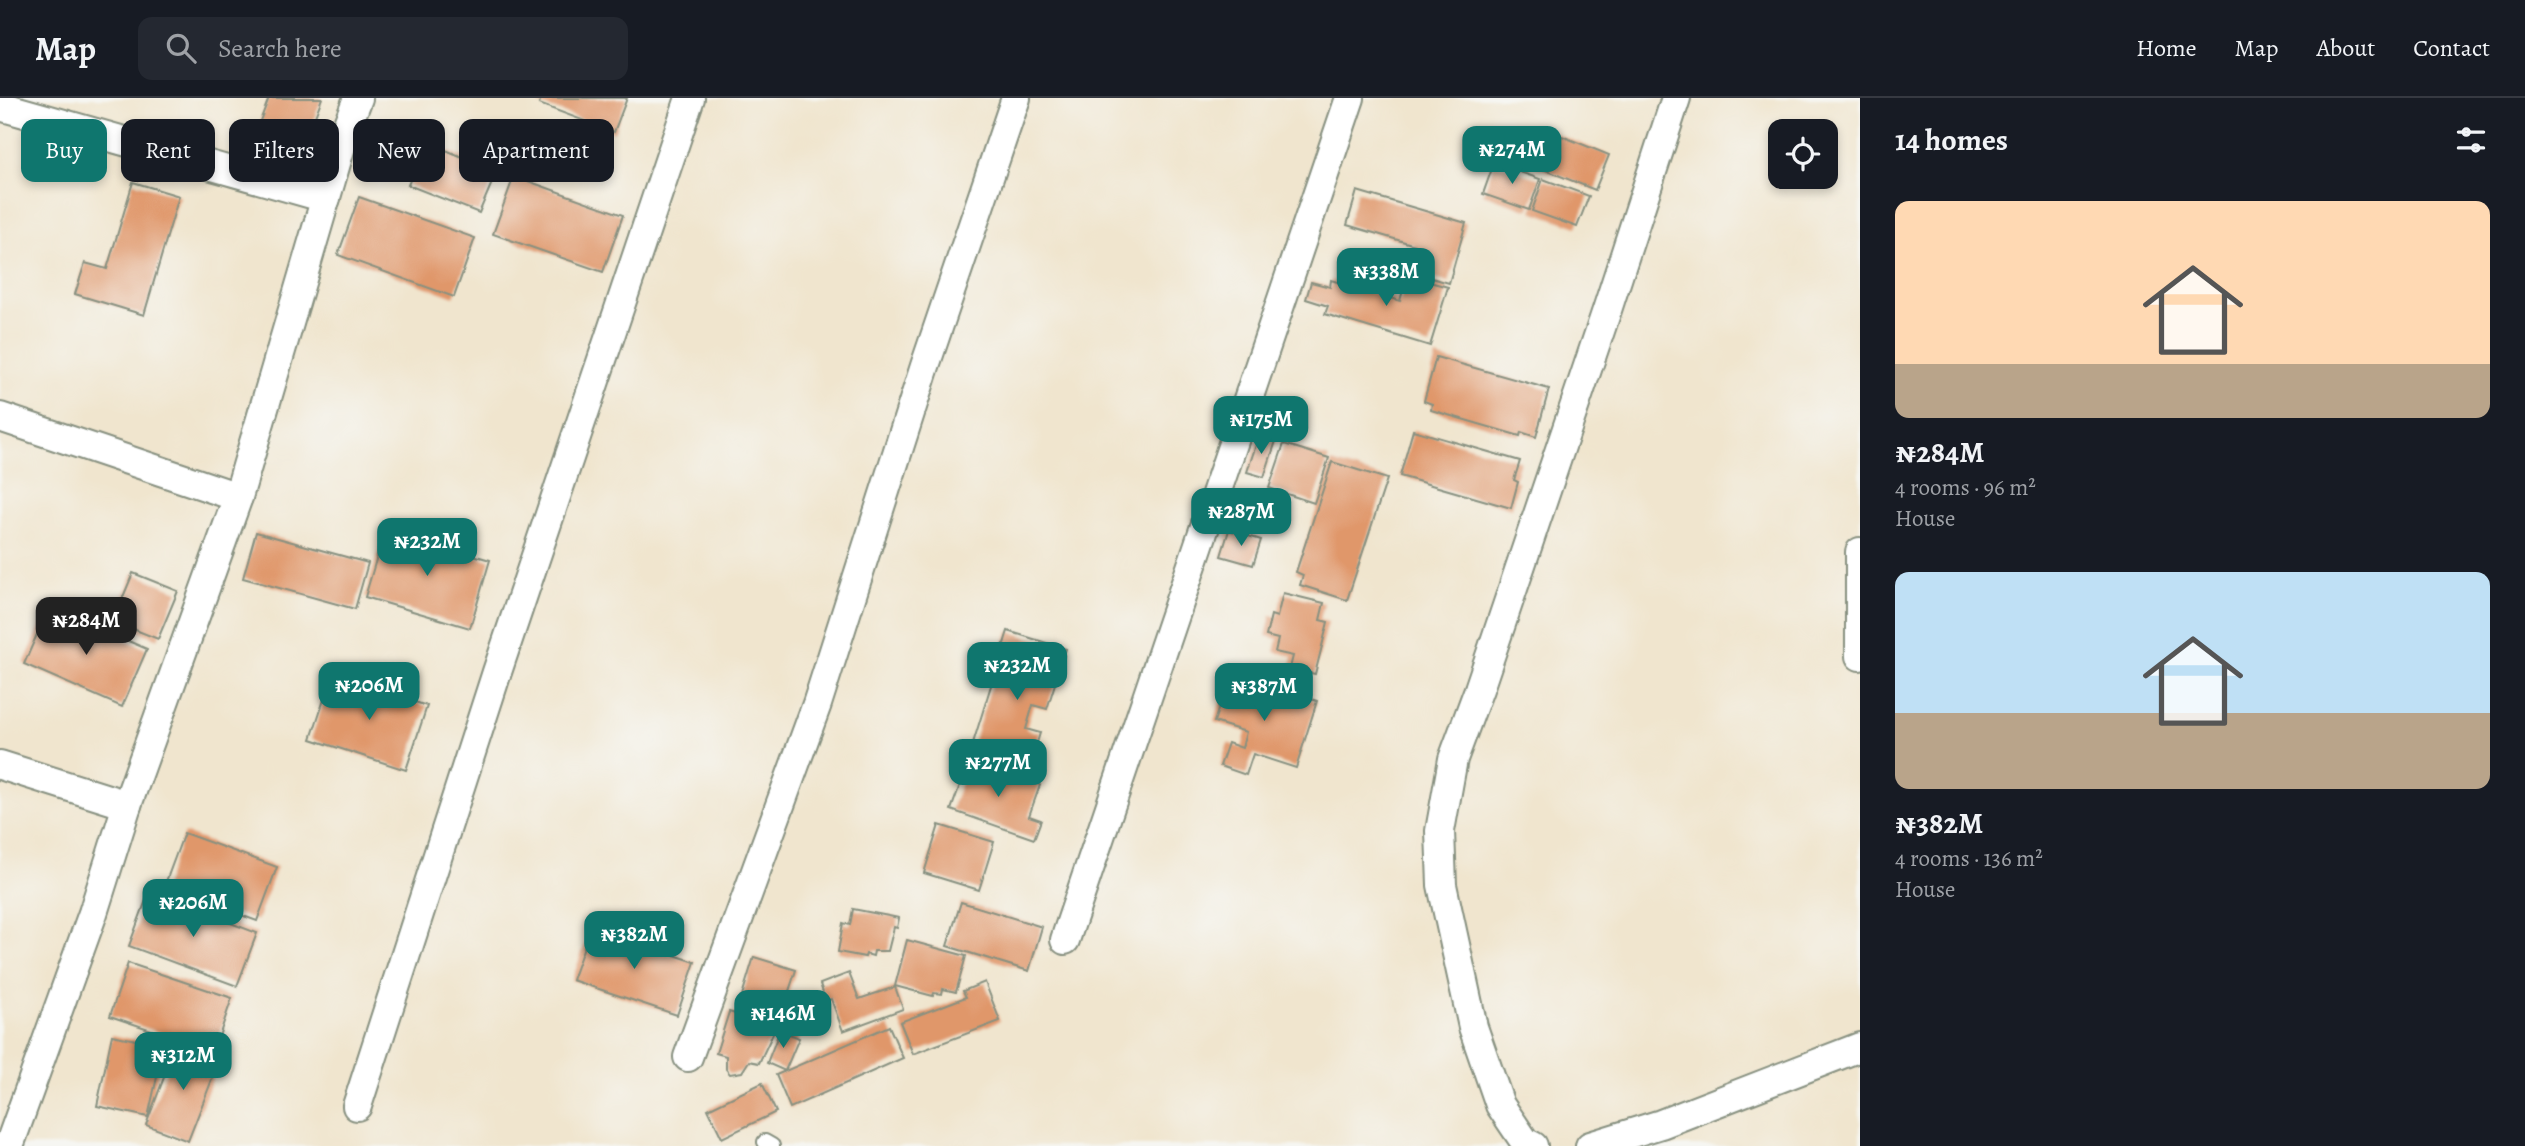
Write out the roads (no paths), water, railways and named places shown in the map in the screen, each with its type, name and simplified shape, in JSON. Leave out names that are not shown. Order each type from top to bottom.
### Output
[{"type":"street","points":[[9,1146],[93,913],[127,805],[238,497],[346,129],[358,98]]},
{"type":"street","points":[[357,1106],[493,685],[690,98]]},
{"type":"street","points":[[688,1057],[817,704],[925,366],[1016,98]]},
{"type":"street","points":[[1065,940],[1350,98]]},
{"type":"street","points":[[1533,1146],[1525,1142],[1500,1105],[1473,1027],[1442,885],[1440,831],[1453,759],[1484,676],[1676,98]]},
{"type":"street","points":[[0,106],[326,198]]},
{"type":"street","points":[[0,417],[238,497]]},
{"type":"street","points":[[1860,552],[1860,656]]},
{"type":"street","points":[[0,765],[127,805]]},
{"type":"street","points":[[1590,1146],[1661,1124],[1860,1047]]}]
